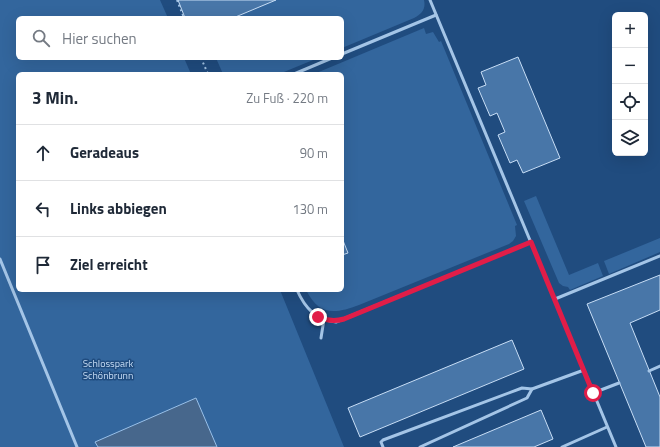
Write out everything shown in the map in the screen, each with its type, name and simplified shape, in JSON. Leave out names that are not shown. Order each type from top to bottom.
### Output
[{"type":"lane","points":[[430,0],[616,447]]},
{"type":"lane","points":[[344,53],[436,15]]},
{"type":"lane","points":[[299,72],[327,60]]},
{"type":"lane","points":[[298,292],[307,308],[312,313],[324,320],[336,322],[531,242]]},
{"type":"lane","points":[[554,299],[660,256]]},
{"type":"lane","points":[[0,258],[77,447]]},
{"type":"lane","points":[[321,338],[324,320]]},
{"type":"lane","points":[[649,371],[660,366]]},
{"type":"lane","points":[[383,447],[381,442],[382,440],[522,388],[532,389],[584,370]]},
{"type":"lane","points":[[593,393],[619,383]]},
{"type":"lane","points":[[420,447],[527,398],[532,389]]},
{"type":"lane","points":[[562,447],[607,427]]},
{"type":"path","points":[[177,0],[183,16]]},
{"type":"path","points":[[202,60],[207,72]]},
{"type":"green space","name":"Schlosspark Schönbrunn","points":[[0,0],[160,0],[167,16],[16,16],[16,60],[185,60],[190,72],[16,72],[16,292],[281,292],[344,447],[0,447]]},
{"type":"green space","points":[[276,0],[424,0],[424,9],[414,18],[344,47],[344,16],[238,16]]},
{"type":"green space","points":[[424,28],[426,34],[433,32],[439,42],[441,41],[517,225],[515,226],[516,236],[513,241],[509,244],[350,308],[328,311],[316,305],[307,292],[344,292],[344,254],[348,253],[344,243],[344,72],[319,72]]},
{"type":"green space","points":[[217,60],[313,60],[284,72],[222,72]]},
{"type":"green space","points":[[536,196],[569,275],[598,263],[603,276],[570,290],[568,287],[559,283],[524,201]]},
{"type":"green space","points":[[660,238],[660,252],[609,274],[604,261]]},
{"type":"shaded area","points":[[196,398],[217,447],[98,447],[95,442]]},
{"type":"building","points":[[178,0],[276,0],[238,16],[184,16]]},
{"type":"building","points":[[518,57],[560,158],[523,173],[517,160],[510,163],[498,135],[505,132],[497,113],[490,116],[478,88],[486,85],[481,72]]},
{"type":"building","points":[[344,243],[348,253],[344,254]]},
{"type":"building","points":[[660,275],[660,310],[630,323],[660,397],[660,447],[646,447],[587,304]]},
{"type":"building","points":[[512,340],[524,369],[360,437],[348,408]]},
{"type":"building","points":[[541,410],[553,439],[534,447],[453,447]]},
{"type":"route","points":[[318,317],[324,320],[336,322],[531,242],[593,393]]}]
